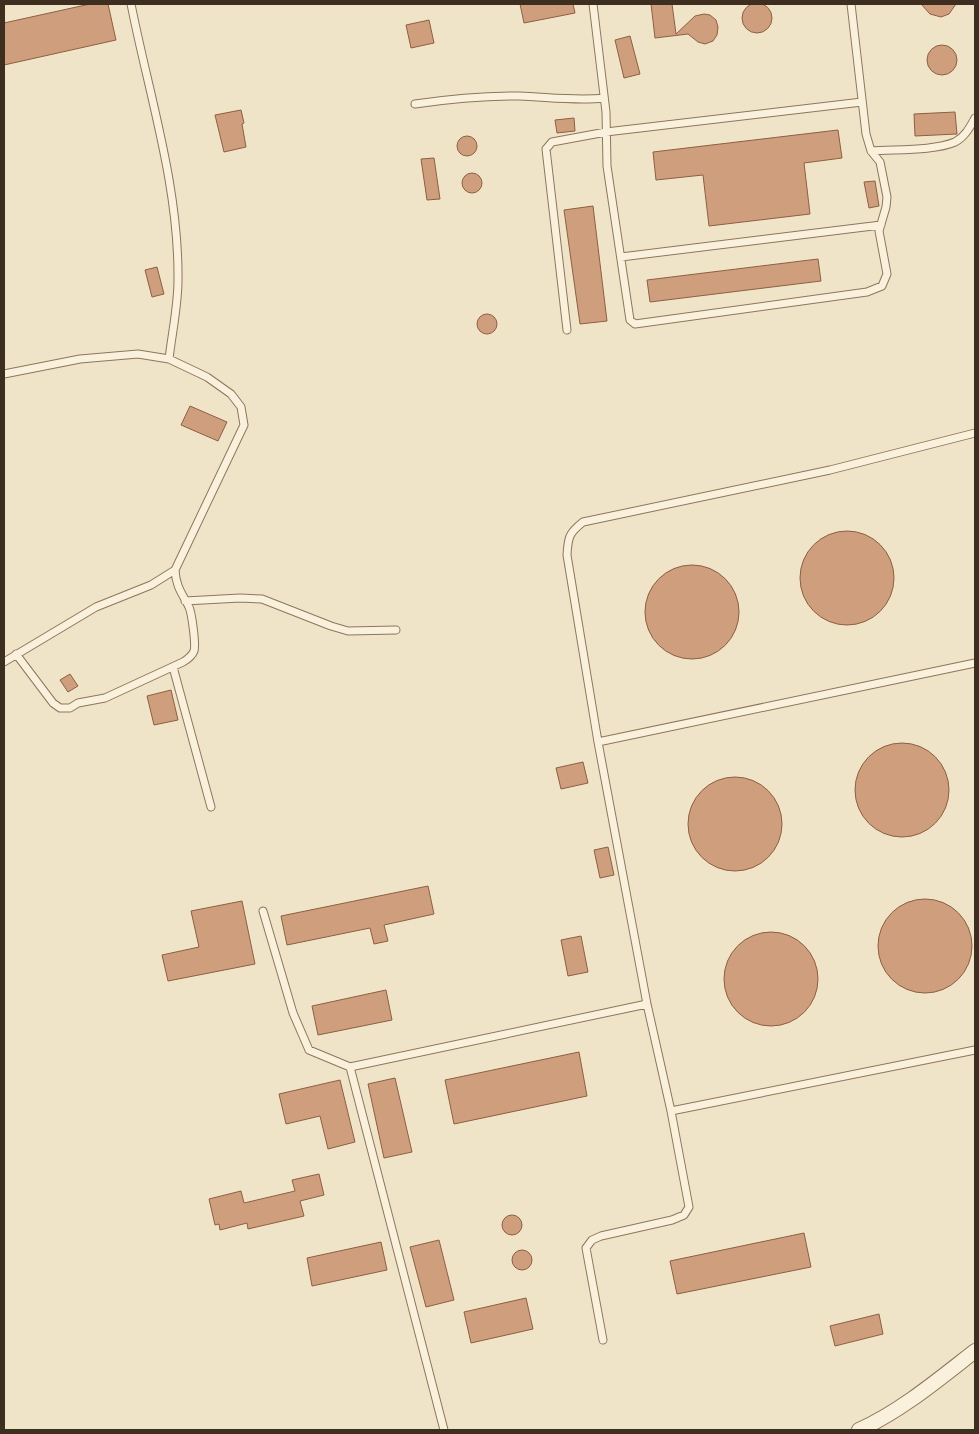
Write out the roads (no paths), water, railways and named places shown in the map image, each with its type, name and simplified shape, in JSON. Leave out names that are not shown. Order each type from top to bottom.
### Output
[{"type":"street","points":[[859,1430],[873,1424],[909,1400],[975,1351]]},
{"type":"lane","points":[[131,4],[171,185],[175,221],[178,281],[169,359]]},
{"type":"lane","points":[[593,4],[604,98],[607,166],[630,320],[635,324],[867,292],[882,286],[887,274],[879,231],[887,196],[880,162],[871,151],[866,134],[851,4]]},
{"type":"lane","points":[[415,104],[455,98],[481,97],[520,96],[585,100],[604,98]]},
{"type":"lane","points":[[567,330],[546,149],[552,142],[606,132],[862,102]]},
{"type":"lane","points":[[871,151],[938,146],[956,141],[968,131],[975,118]]},
{"type":"lane","points":[[621,257],[881,225]]},
{"type":"lane","points":[[4,374],[80,359],[138,354],[169,359],[207,377],[231,394],[241,407],[244,426],[175,570],[175,581],[190,610],[195,649],[191,657],[105,698],[78,703],[70,708],[60,708],[53,703],[16,654]]},
{"type":"lane","points":[[603,1340],[586,1248],[592,1240],[601,1236],[672,1220],[684,1215],[689,1206],[671,1111],[647,1004],[598,742],[567,556],[568,541],[572,530],[583,522],[830,470],[975,434]]},
{"type":"lane","points":[[4,662],[96,607],[152,585],[175,570]]},
{"type":"lane","points":[[185,601],[240,598],[262,599],[348,631],[396,630]]},
{"type":"lane","points":[[598,742],[975,663]]},
{"type":"lane","points":[[173,667],[211,807]]},
{"type":"lane","points":[[263,911],[293,1013],[308,1050],[350,1067],[647,1004]]},
{"type":"lane","points":[[671,1111],[975,1050]]},
{"type":"lane","points":[[350,1067],[444,1430]]}]
